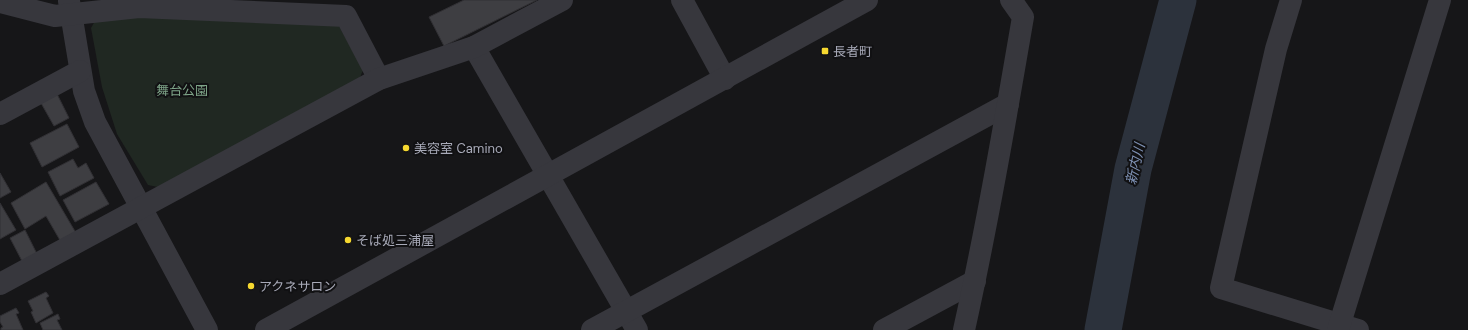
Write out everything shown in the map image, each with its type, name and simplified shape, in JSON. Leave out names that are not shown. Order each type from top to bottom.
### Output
[{"type":"street","points":[[0,284],[379,79],[474,47],[562,0]]},
{"type":"street","points":[[682,0],[725,79]]},
{"type":"street","points":[[266,330],[867,0]]},
{"type":"street","points":[[1291,0],[1276,49],[1221,288],[1345,328],[1440,0]]},
{"type":"street","points":[[0,2],[54,16],[71,7],[139,7],[346,16],[379,79]]},
{"type":"street","points":[[964,330],[975,281],[1008,104],[1021,6]]},
{"type":"street","points":[[71,7],[84,91],[95,122],[207,330]]},
{"type":"street","points":[[474,47],[637,330]]},
{"type":"street","points":[[0,114],[80,71]]},
{"type":"street","points":[[592,330],[1008,104]]},
{"type":"street","points":[[884,330],[975,281]]},
{"type":"green space","name":"舞台公園","points":[[139,13],[338,24],[363,70],[359,80],[158,187],[148,185],[117,134],[102,87],[91,28],[96,19]]},
{"type":"building","points":[[464,0],[537,0],[444,46],[429,17]]},
{"type":"building","points":[[57,94],[69,118],[54,126],[41,103]]},
{"type":"building","points":[[67,124],[79,147],[42,167],[30,143]]},
{"type":"building","points":[[73,159],[78,168],[86,163],[94,178],[60,196],[48,172]]},
{"type":"building","points":[[0,173],[11,192],[0,198]]},
{"type":"building","points":[[46,182],[76,233],[61,242],[46,216],[25,229],[11,203]]},
{"type":"building","points":[[96,182],[109,204],[75,222],[63,200]]},
{"type":"building","points":[[0,203],[16,230],[0,239]]},
{"type":"building","points":[[25,230],[37,254],[22,261],[10,238]]},
{"type":"building","points":[[46,292],[49,296],[46,298],[53,313],[36,323],[31,312],[33,311],[28,301]]},
{"type":"building","points":[[16,308],[19,313],[16,314],[23,330],[1,330],[3,327],[0,322],[0,316]]},
{"type":"building","points":[[58,314],[60,319],[57,320],[62,330],[43,330],[40,323]]},
{"type":"waterway","name":"新内川","points":[[1103,330],[1133,169],[1178,0]]},
{"type":"place","name":"長者町","points":[[825,51]]},
{"type":"place","name":"美容室 Camino","points":[[406,148]]},
{"type":"place","name":"そば処三浦屋","points":[[348,240]]},
{"type":"place","name":"アクネサロン","points":[[251,286]]}]
